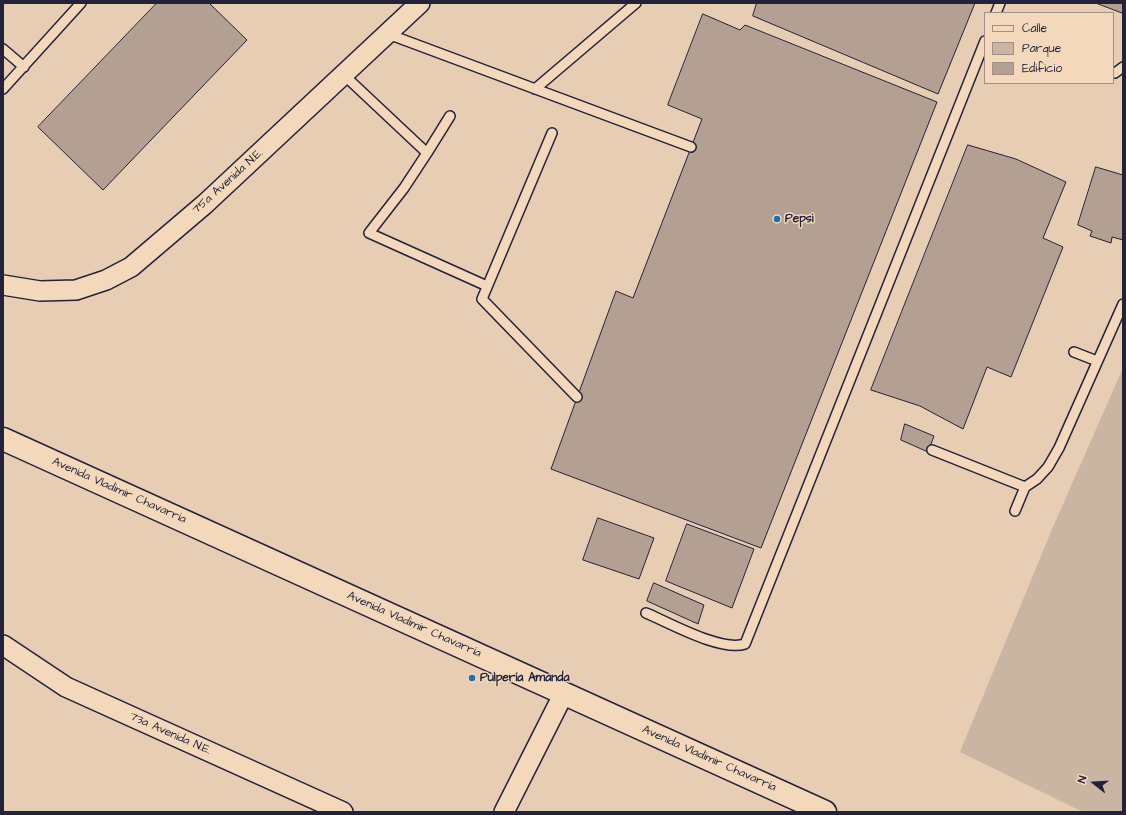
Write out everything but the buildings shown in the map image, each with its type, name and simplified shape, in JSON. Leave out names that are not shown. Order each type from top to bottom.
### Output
[{"type":"street","name":"75a Avenida N.E.","points":[[3,285],[40,291],[76,290],[106,280],[131,268],[205,204],[420,3]]},
{"type":"street","name":"Avenida Vladimir Chavarría","points":[[3,439],[826,812]]},
{"type":"street","name":"73a Avenida N.E.","points":[[3,644],[66,687],[343,812]]},
{"type":"street","points":[[504,812],[564,693]]},
{"type":"lane","points":[[3,90],[81,3]]},
{"type":"lane","points":[[535,89],[636,3]]},
{"type":"lane","points":[[388,34],[691,147]]},
{"type":"lane","points":[[646,613],[707,639],[728,646],[737,647],[745,644],[984,44]]},
{"type":"lane","points":[[3,49],[24,68]]},
{"type":"lane","points":[[1115,73],[1123,67]]},
{"type":"lane","points":[[344,75],[427,154]]},
{"type":"lane","points":[[450,116],[404,188],[369,233],[487,286]]},
{"type":"lane","points":[[552,133],[482,299],[577,397]]},
{"type":"lane","points":[[1015,511],[1025,487],[1037,479],[1045,471],[1059,448],[1123,304]]},
{"type":"lane","points":[[1074,352],[1097,361]]},
{"type":"lane","points":[[932,450],[1025,487]]},
{"type":"green space","points":[[1123,368],[1123,812],[1083,812],[960,752],[1053,527]]},
{"type":"place","name":"Pepsi","points":[[777,219]]},
{"type":"place","name":"Pulpería Amanda","points":[[472,678]]}]
